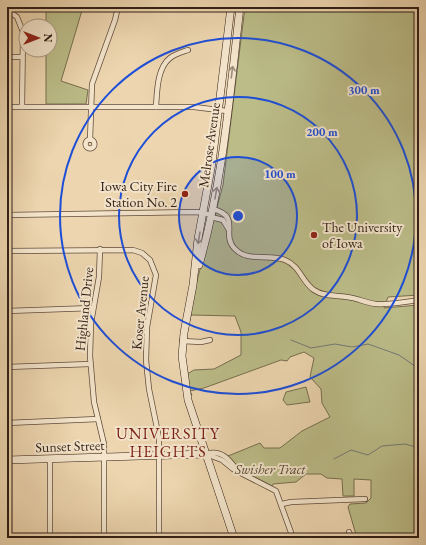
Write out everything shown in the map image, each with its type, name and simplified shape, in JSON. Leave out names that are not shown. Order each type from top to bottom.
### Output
[{"type":"main road","name":"Melrose Avenue","points":[[230,7],[218,110],[193,285],[182,341],[182,363],[185,386],[234,538]]},
{"type":"main road","name":"Melrose Avenue","points":[[193,285],[212,214],[240,7]]},
{"type":"main road","name":"Sunset Street","points":[[7,460],[50,460],[206,454]]},
{"type":"street","points":[[90,140],[90,107],[93,78],[118,7]]},
{"type":"street","points":[[7,10],[18,19]]},
{"type":"street","points":[[156,108],[157,90],[166,63],[174,55],[188,50]]},
{"type":"street","points":[[7,57],[18,57]]},
{"type":"street","points":[[22,58],[22,107]]},
{"type":"street","points":[[7,107],[194,107],[227,111]]},
{"type":"street","points":[[7,215],[212,214],[223,212],[230,220],[229,230],[231,243],[238,252],[246,256],[278,258],[289,262],[298,269],[312,288],[323,294],[353,298],[377,304],[419,300]]},
{"type":"street","points":[[212,214],[223,220],[229,230]]},
{"type":"street","name":"Highland Drive","points":[[100,249],[99,277],[90,334],[90,364],[92,394],[103,438],[104,538]]},
{"type":"street","name":"Koser Avenue","points":[[7,250],[127,249],[138,251],[150,260],[155,271],[156,281],[146,336],[146,360],[149,390],[159,431],[159,538]]},
{"type":"street","points":[[7,311],[93,308]]},
{"type":"street","points":[[182,341],[204,342],[210,340]]},
{"type":"street","points":[[7,367],[90,364]]},
{"type":"street","points":[[7,423],[98,419]]},
{"type":"street","name":"Sunset Street","points":[[206,454],[222,460],[230,468],[274,490],[282,504],[293,538]]},
{"type":"street","points":[[50,460],[50,538]]},
{"type":"street","points":[[282,504],[365,500]]},
{"type":"street","points":[[349,532],[351,538]]},
{"type":"green space","points":[[46,7],[83,7],[61,81],[88,90],[86,104],[46,104],[46,58],[58,58],[58,18],[46,18]]},
{"type":"green space","name":"The University of Iowa","points":[[245,7],[419,7],[419,295],[388,297],[384,308],[419,305],[419,538],[357,538],[348,507],[350,504],[366,503],[371,498],[371,480],[354,479],[354,496],[343,496],[342,479],[327,478],[321,474],[306,474],[296,482],[273,484],[272,486],[239,469],[228,456],[260,443],[264,448],[280,448],[302,431],[330,417],[322,403],[321,389],[310,377],[314,358],[304,352],[290,357],[287,361],[281,360],[204,388],[190,391],[192,395],[190,394],[184,360],[185,358],[187,374],[194,370],[214,369],[241,355],[241,332],[235,316],[191,315],[186,337],[195,288],[223,185]]},
{"type":"green space","points":[[306,387],[310,402],[287,405],[283,400],[286,392]]},
{"type":"waterway","points":[[291,340],[311,348],[335,344],[352,347],[368,344],[399,355],[419,369]]},
{"type":"waterway","points":[[334,459],[351,450],[368,455],[382,446],[405,444],[419,448]]},
{"type":"place","name":"Iowa City Fire Station No. 2","points":[[185,194]]},
{"type":"place","name":"The University of Iowa","points":[[314,235]]},
{"type":"district","name":"UNIVERSITY HEIGHTS","points":[[168,442]]},
{"type":"park label","name":"Swisher Tract","points":[[270,469]]}]
